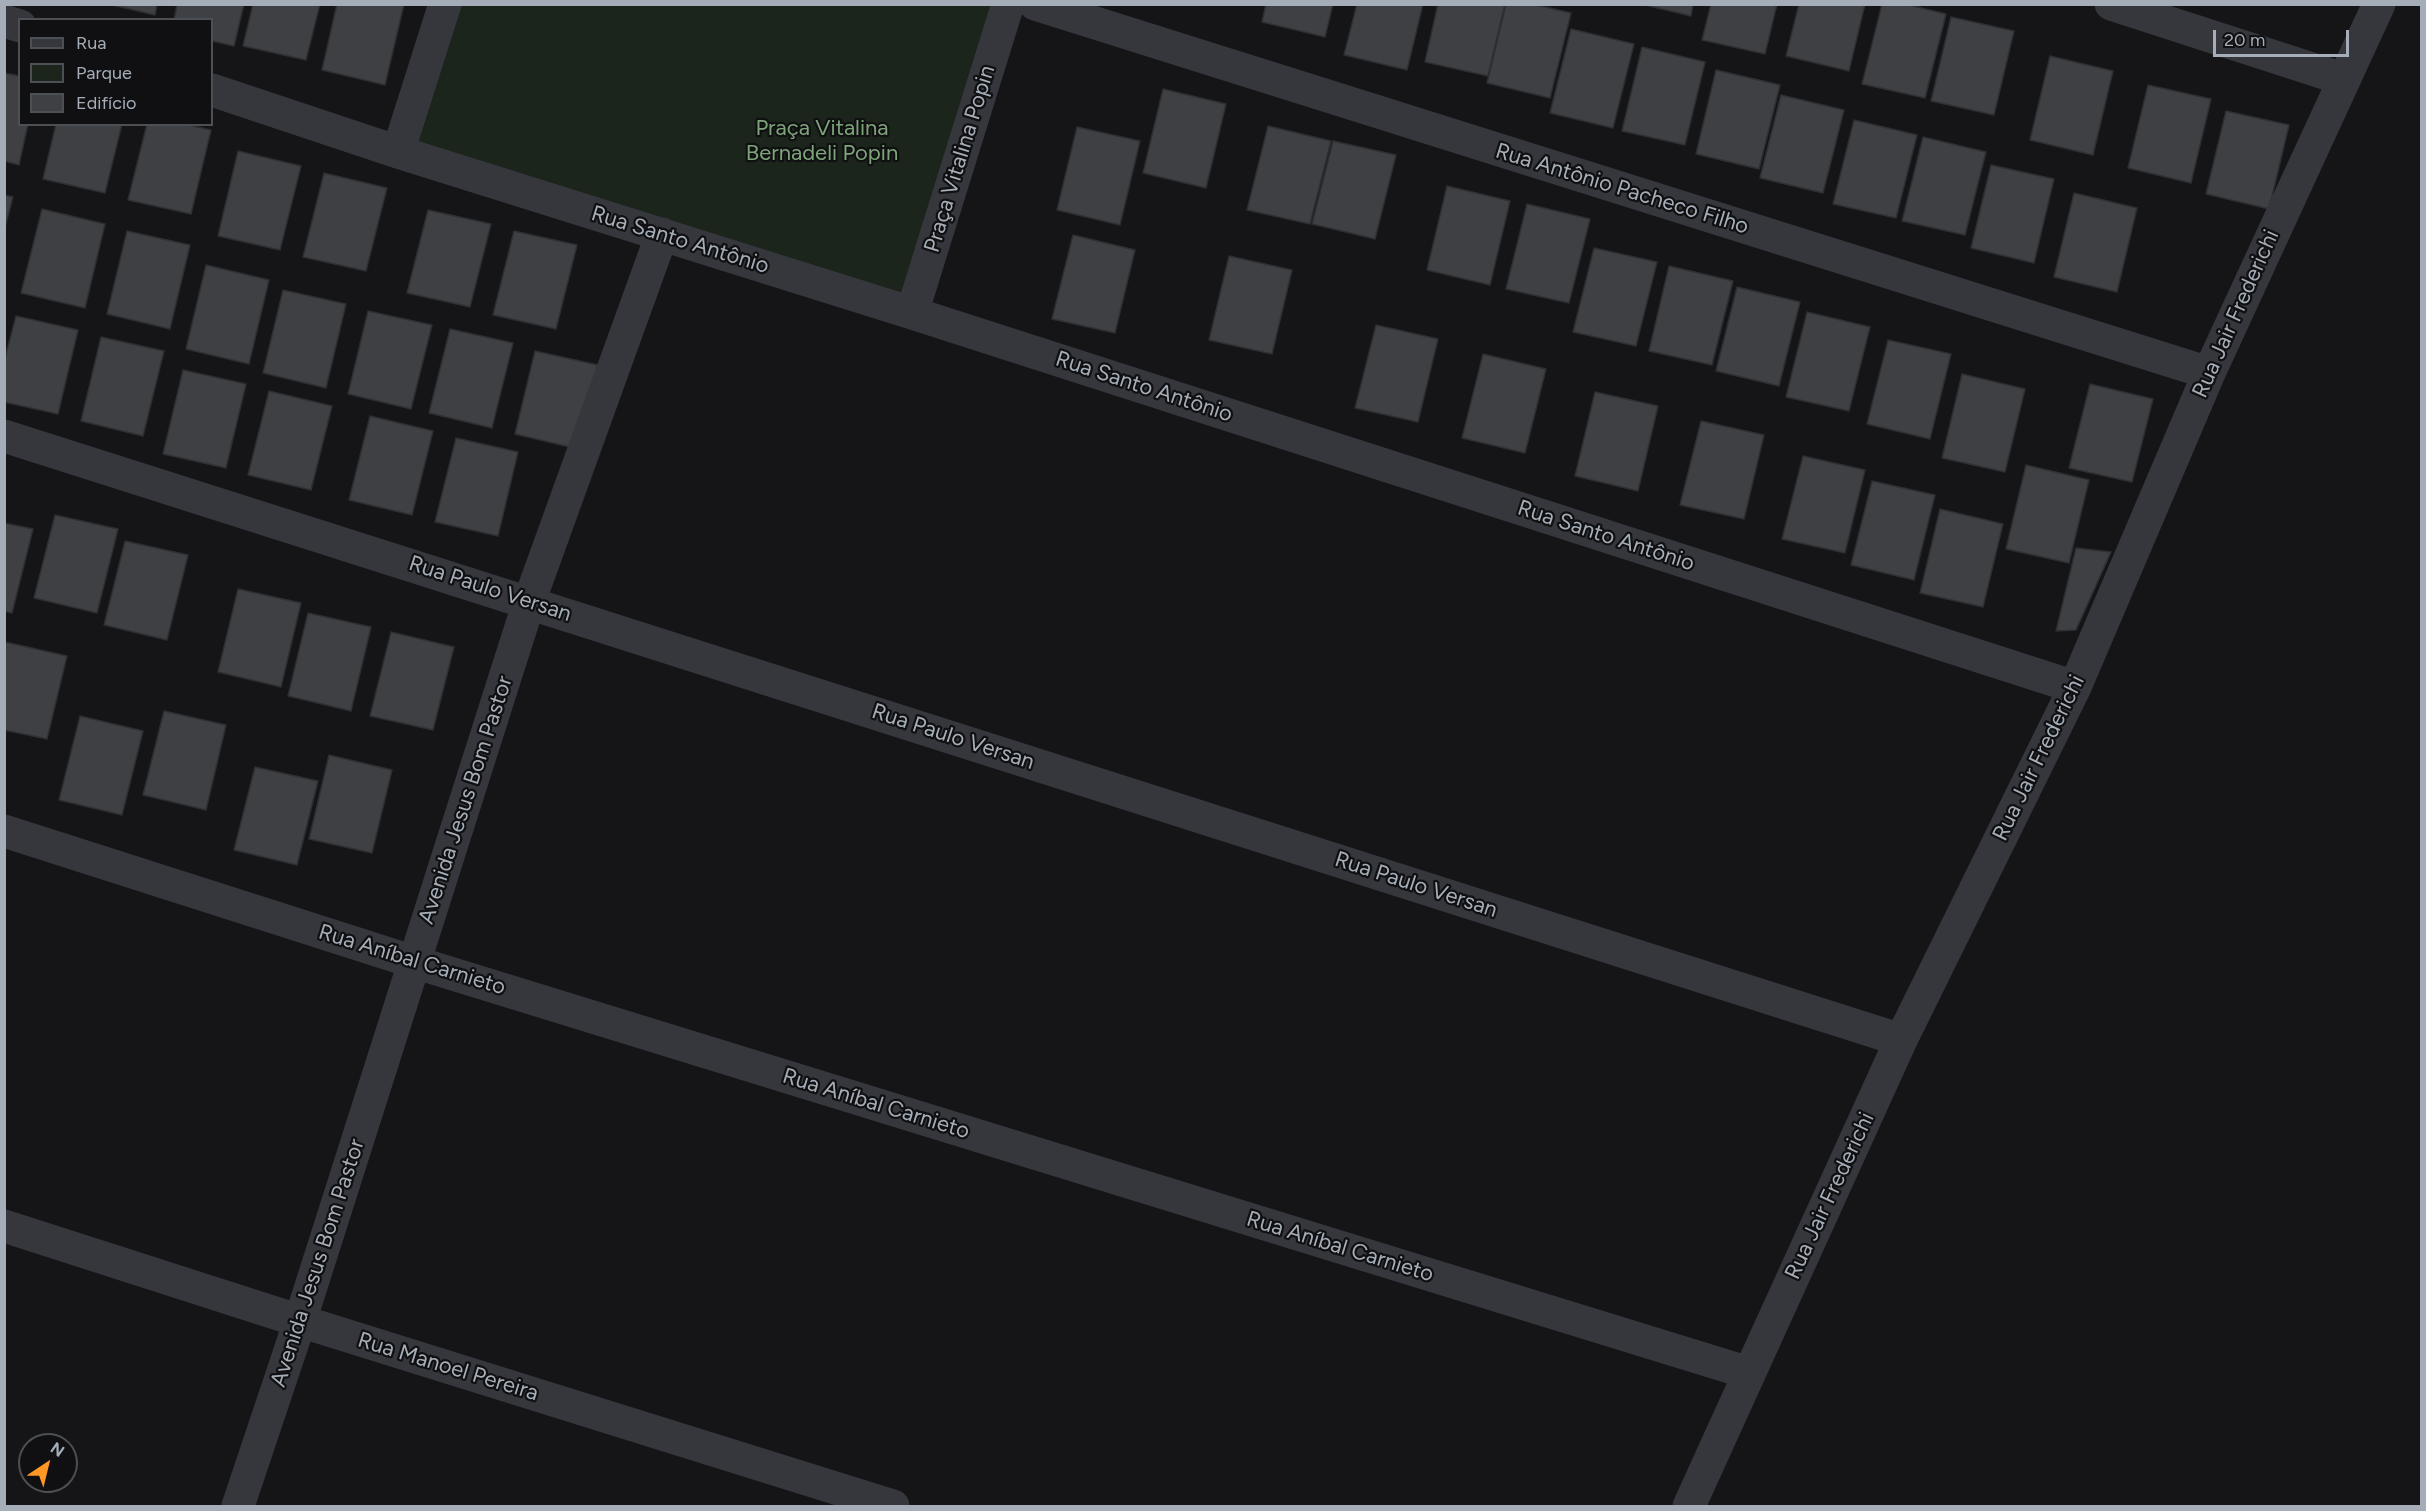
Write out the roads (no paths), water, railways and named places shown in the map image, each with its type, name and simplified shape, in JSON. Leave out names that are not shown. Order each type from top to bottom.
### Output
[{"type":"street","points":[[398,152],[445,4]]},
{"type":"street","name":"Praça Vitalina Popin","points":[[912,313],[1008,4]]},
{"type":"street","name":"Rua Antônio Pacheco Filho","points":[[1035,4],[2209,373]]},
{"type":"street","points":[[2111,4],[2343,79]]},
{"type":"street","name":"Rua Jair Frederichi","points":[[1689,1506],[1901,1040],[2075,687],[2209,373],[2379,4]]},
{"type":"street","name":"Rua Santo Antônio","points":[[213,90],[398,152],[912,313],[2075,687]]},
{"type":"street","name":"Avenida Jesus Bom Pastor","points":[[238,1506],[300,1321],[529,602],[662,234]]},
{"type":"street","name":"Rua Paulo Versan","points":[[4,436],[1901,1040]]},
{"type":"street","name":"Rua Aníbal Carnieto","points":[[4,831],[414,962],[1749,1373]]},
{"type":"street","name":"Rua Manoel Pereira","points":[[4,1226],[893,1506]]},
{"type":"park label","name":"Praça Vitalina Bernadeli Popin","points":[[822,142]]}]
